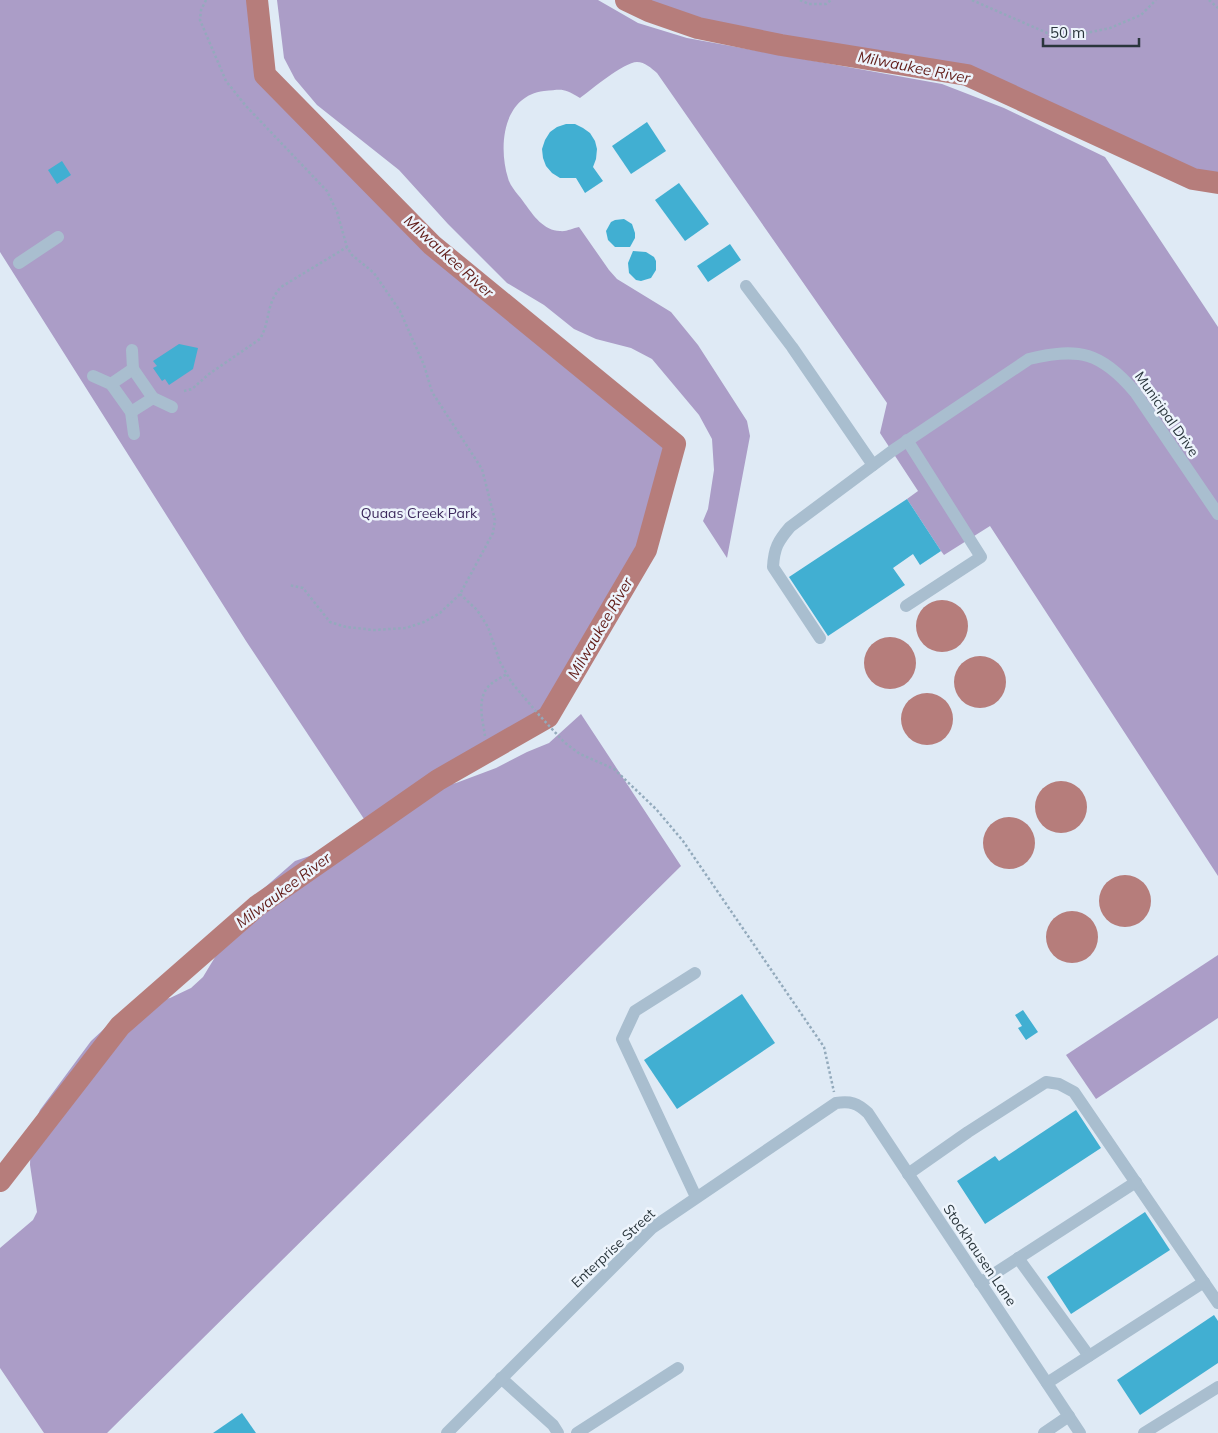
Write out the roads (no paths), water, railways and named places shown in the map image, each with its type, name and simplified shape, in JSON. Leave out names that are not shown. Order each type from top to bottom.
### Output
[{"type":"street","points":[[19,263],[58,237]]},
{"type":"street","points":[[746,286],[792,347],[873,465]]},
{"type":"street","points":[[132,350],[133,369],[153,398],[172,407]]},
{"type":"street","name":"Municipal Drive","points":[[820,638],[773,567],[776,545],[790,527],[892,451],[1029,359],[1053,354],[1071,353],[1084,355],[1102,362],[1120,374],[1135,392],[1218,514]]},
{"type":"street","points":[[111,384],[133,369]]},
{"type":"street","points":[[93,376],[111,384],[131,412],[134,434]]},
{"type":"street","points":[[131,412],[153,398]]},
{"type":"street","points":[[906,606],[981,557],[907,440]]},
{"type":"street","points":[[695,973],[635,1012],[622,1039],[696,1197]]},
{"type":"street","points":[[908,1174],[968,1132],[1046,1082],[1059,1084],[1074,1092],[1218,1303]]},
{"type":"street","name":"Enterprise Street","points":[[447,1433],[652,1228],[696,1197],[843,1102]]},
{"type":"street","name":"Stockhausen Lane","points":[[843,1102],[859,1104],[868,1113],[1080,1433]]},
{"type":"street","points":[[980,1283],[1136,1182]]},
{"type":"street","points":[[1018,1258],[1089,1356]]},
{"type":"street","points":[[1047,1383],[1204,1282]]},
{"type":"street","points":[[577,1433],[678,1368]]},
{"type":"street","points":[[501,1378],[553,1425],[558,1433]]},
{"type":"street","points":[[1144,1433],[1218,1387]]},
{"type":"street","points":[[1044,1433],[1069,1416]]},
{"type":"waterway","name":"Milwaukee River","points":[[0,1181],[120,1026],[257,906],[438,780],[548,717],[646,550],[675,444],[432,245],[265,75],[257,0]]},
{"type":"waterway","name":"Milwaukee River","points":[[626,0],[649,11],[698,28],[781,45],[967,75],[1193,179],[1218,183]]},
{"type":"park label","name":"Quaas Creek Park","points":[[419,513]]}]
